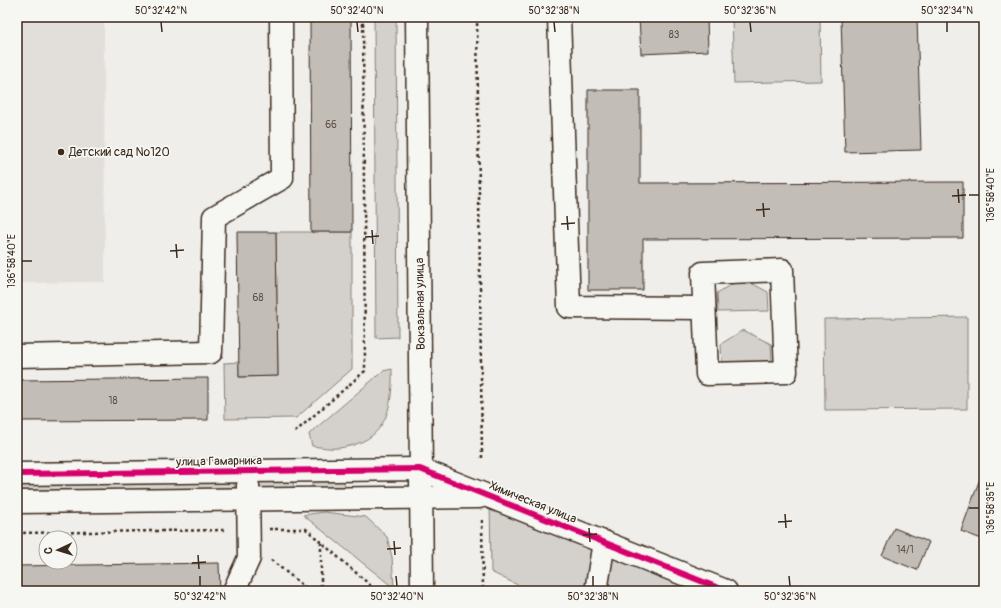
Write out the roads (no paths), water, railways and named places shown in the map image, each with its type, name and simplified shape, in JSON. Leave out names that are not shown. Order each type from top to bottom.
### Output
[{"type":"street","points":[[17,356],[211,352],[214,217],[282,178],[282,17]]},
{"type":"street","name":"Вокзальная улица","points":[[417,17],[422,591]]},
{"type":"street","points":[[559,17],[569,307],[704,308]]},
{"type":"street","points":[[782,270],[786,372],[707,374],[704,308],[703,273],[782,270]]},
{"type":"street","name":"улица Гамарника","points":[[17,474],[420,469]]},
{"type":"street","name":"Химическая улица","points":[[420,469],[726,591]]},
{"type":"street","points":[[234,591],[249,558],[248,471]]},
{"type":"street","name":"Химическая улица","points":[[421,498],[490,497]]},
{"type":"street","points":[[17,502],[421,498]]},
{"type":"street","points":[[596,591],[604,542]]},
{"type":"place","name":"Детский сад №120","points":[[61,152]]}]
